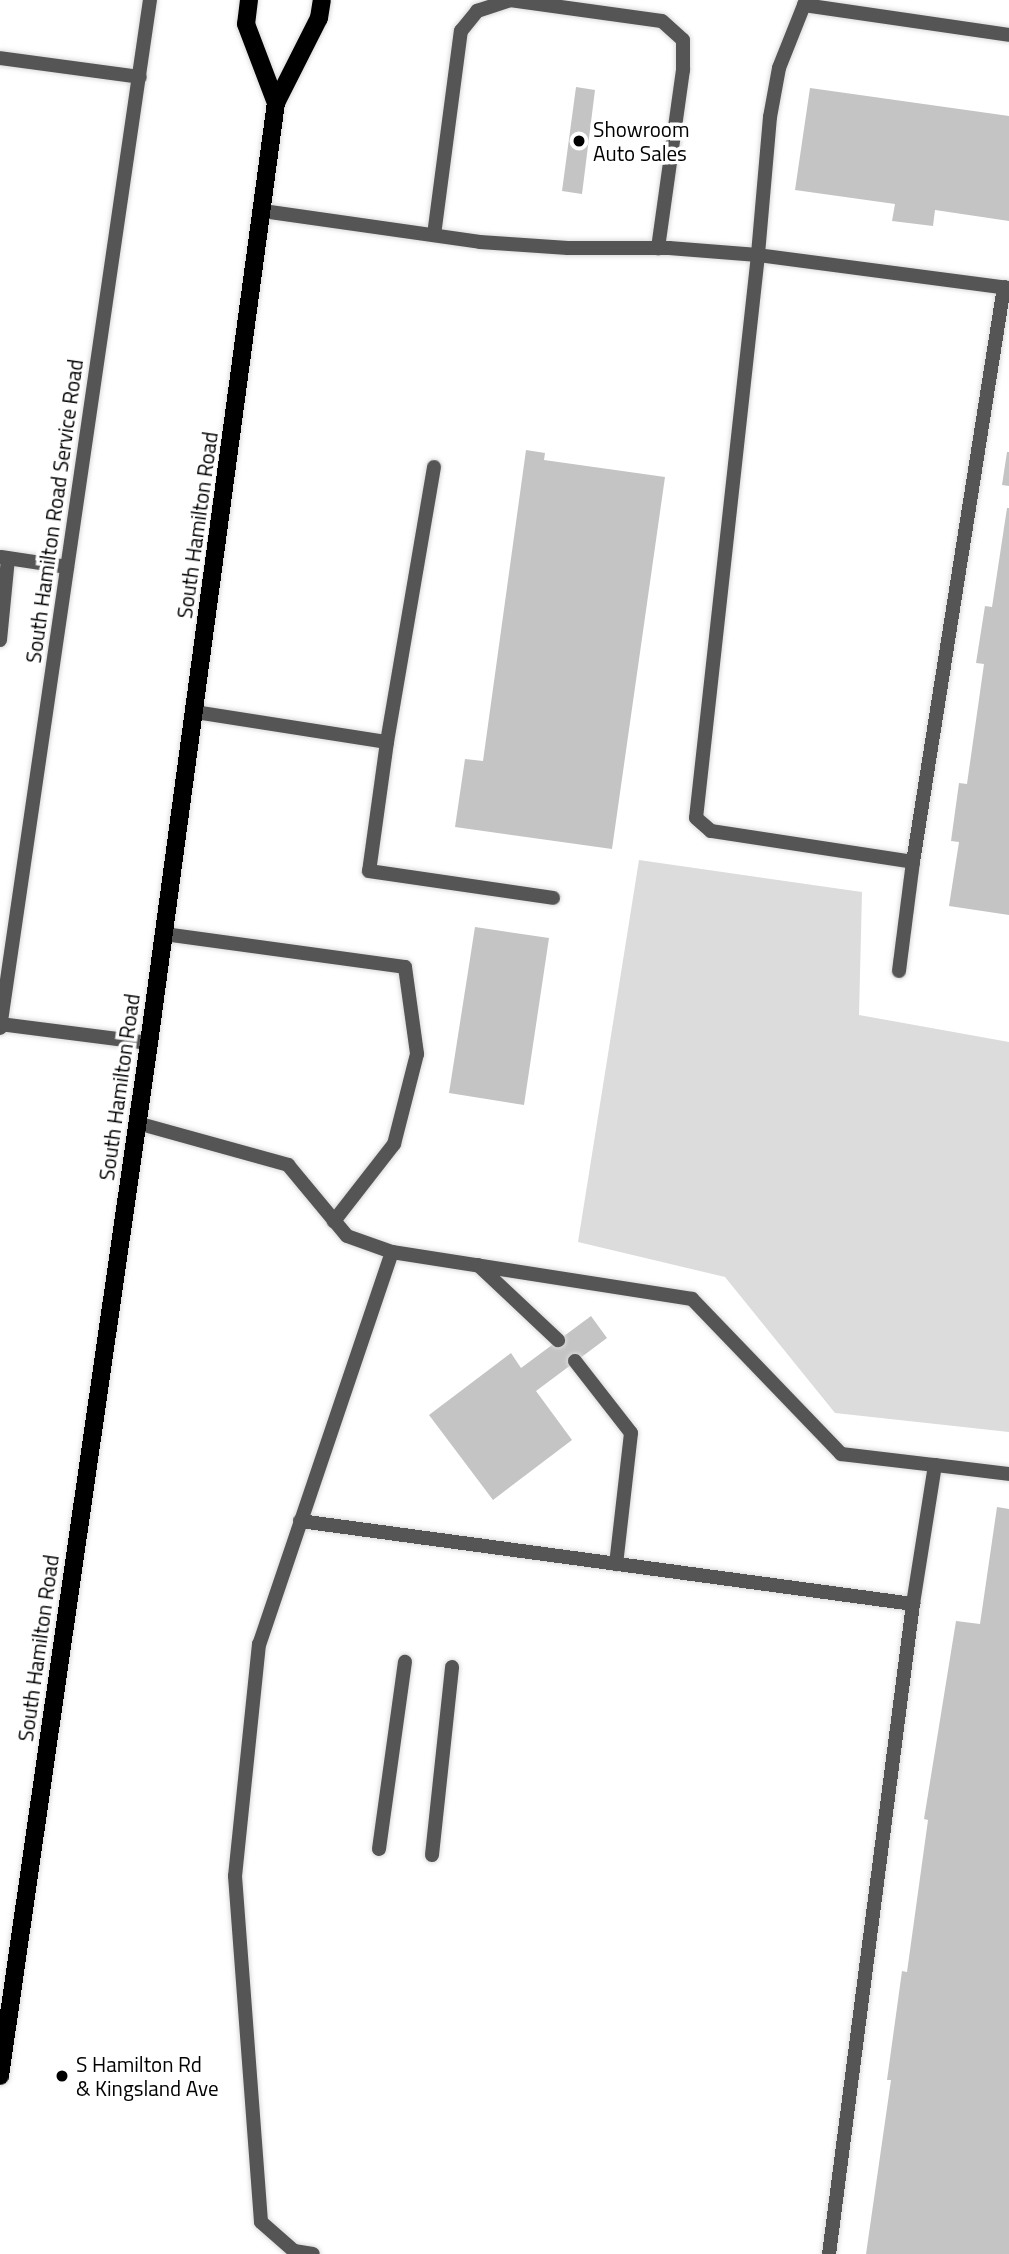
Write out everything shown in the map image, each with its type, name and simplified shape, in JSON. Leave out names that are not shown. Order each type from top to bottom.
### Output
[{"type":"main road","name":"South Hamilton Road","points":[[249,0],[246,24],[276,103]]},
{"type":"main road","name":"South Hamilton Road","points":[[0,2076],[149,1043],[276,103],[319,18],[322,0]]},
{"type":"street","name":"South Hamilton Road Service Road","points":[[0,1025],[150,0]]},
{"type":"street","points":[[434,235],[461,31],[477,11],[510,0],[662,21],[683,40],[683,70],[658,248]]},
{"type":"street","points":[[913,862],[711,831],[696,818],[758,255],[770,117],[779,68],[805,3],[1009,35]]},
{"type":"street","points":[[0,58],[139,77]]},
{"type":"street","points":[[263,211],[434,235],[568,248],[658,248],[758,255],[1007,288],[913,862],[899,971]]},
{"type":"street","points":[[434,467],[387,742],[369,871],[553,898]]},
{"type":"street","points":[[0,640],[4,558],[67,567]]},
{"type":"street","points":[[195,712],[387,742]]},
{"type":"street","points":[[164,934],[405,967],[417,1054],[394,1144],[334,1221]]},
{"type":"street","points":[[0,1025],[149,1043]]},
{"type":"street","points":[[137,1123],[288,1165],[347,1236],[392,1251],[692,1299],[841,1454],[1009,1474]]},
{"type":"street","points":[[313,2254],[294,2253],[261,2222],[235,1876],[259,1644],[392,1251]]},
{"type":"street","points":[[478,1265],[558,1340]]},
{"type":"street","points":[[575,1362],[631,1433],[616,1564]]},
{"type":"street","points":[[829,2254],[913,1604],[935,1465]]},
{"type":"street","points":[[300,1521],[913,1604]]},
{"type":"street","points":[[379,1849],[405,1662]]},
{"type":"street","points":[[432,1855],[452,1667]]},
{"type":"shaded area","points":[[639,860],[862,892],[859,1015],[1009,1042],[1009,1432],[835,1413],[725,1277],[578,1242]]},
{"type":"building","name":"Showroom Auto Sales","points":[[576,87],[595,90],[582,194],[562,191]]},
{"type":"building","points":[[810,88],[1009,116],[1009,221],[935,210],[933,226],[892,221],[895,204],[795,190]]},
{"type":"building","points":[[526,450],[545,453],[544,460],[665,477],[612,849],[455,827],[465,759],[483,761]]},
{"type":"building","points":[[1009,452],[1009,486],[1002,485]]},
{"type":"building","points":[[1007,508],[1009,915],[949,906],[959,842],[951,841],[959,783],[967,784],[984,664],[976,663],[985,606],[992,607]]},
{"type":"building","points":[[475,927],[549,938],[524,1105],[449,1093]]},
{"type":"building","points":[[591,1316],[607,1338],[536,1391],[572,1440],[493,1500],[429,1415],[511,1353],[521,1368]]},
{"type":"building","points":[[997,1507],[1009,1509],[1009,2254],[866,2254],[891,2080],[887,2080],[902,1971],[907,1972],[928,1820],[924,1819],[956,1621],[980,1624]]},
{"type":"place","name":"Showroom Auto Sales","points":[[579,141]]},
{"type":"place","name":"S Hamilton Rd & Kingsland Ave","points":[[62,2076]]}]
